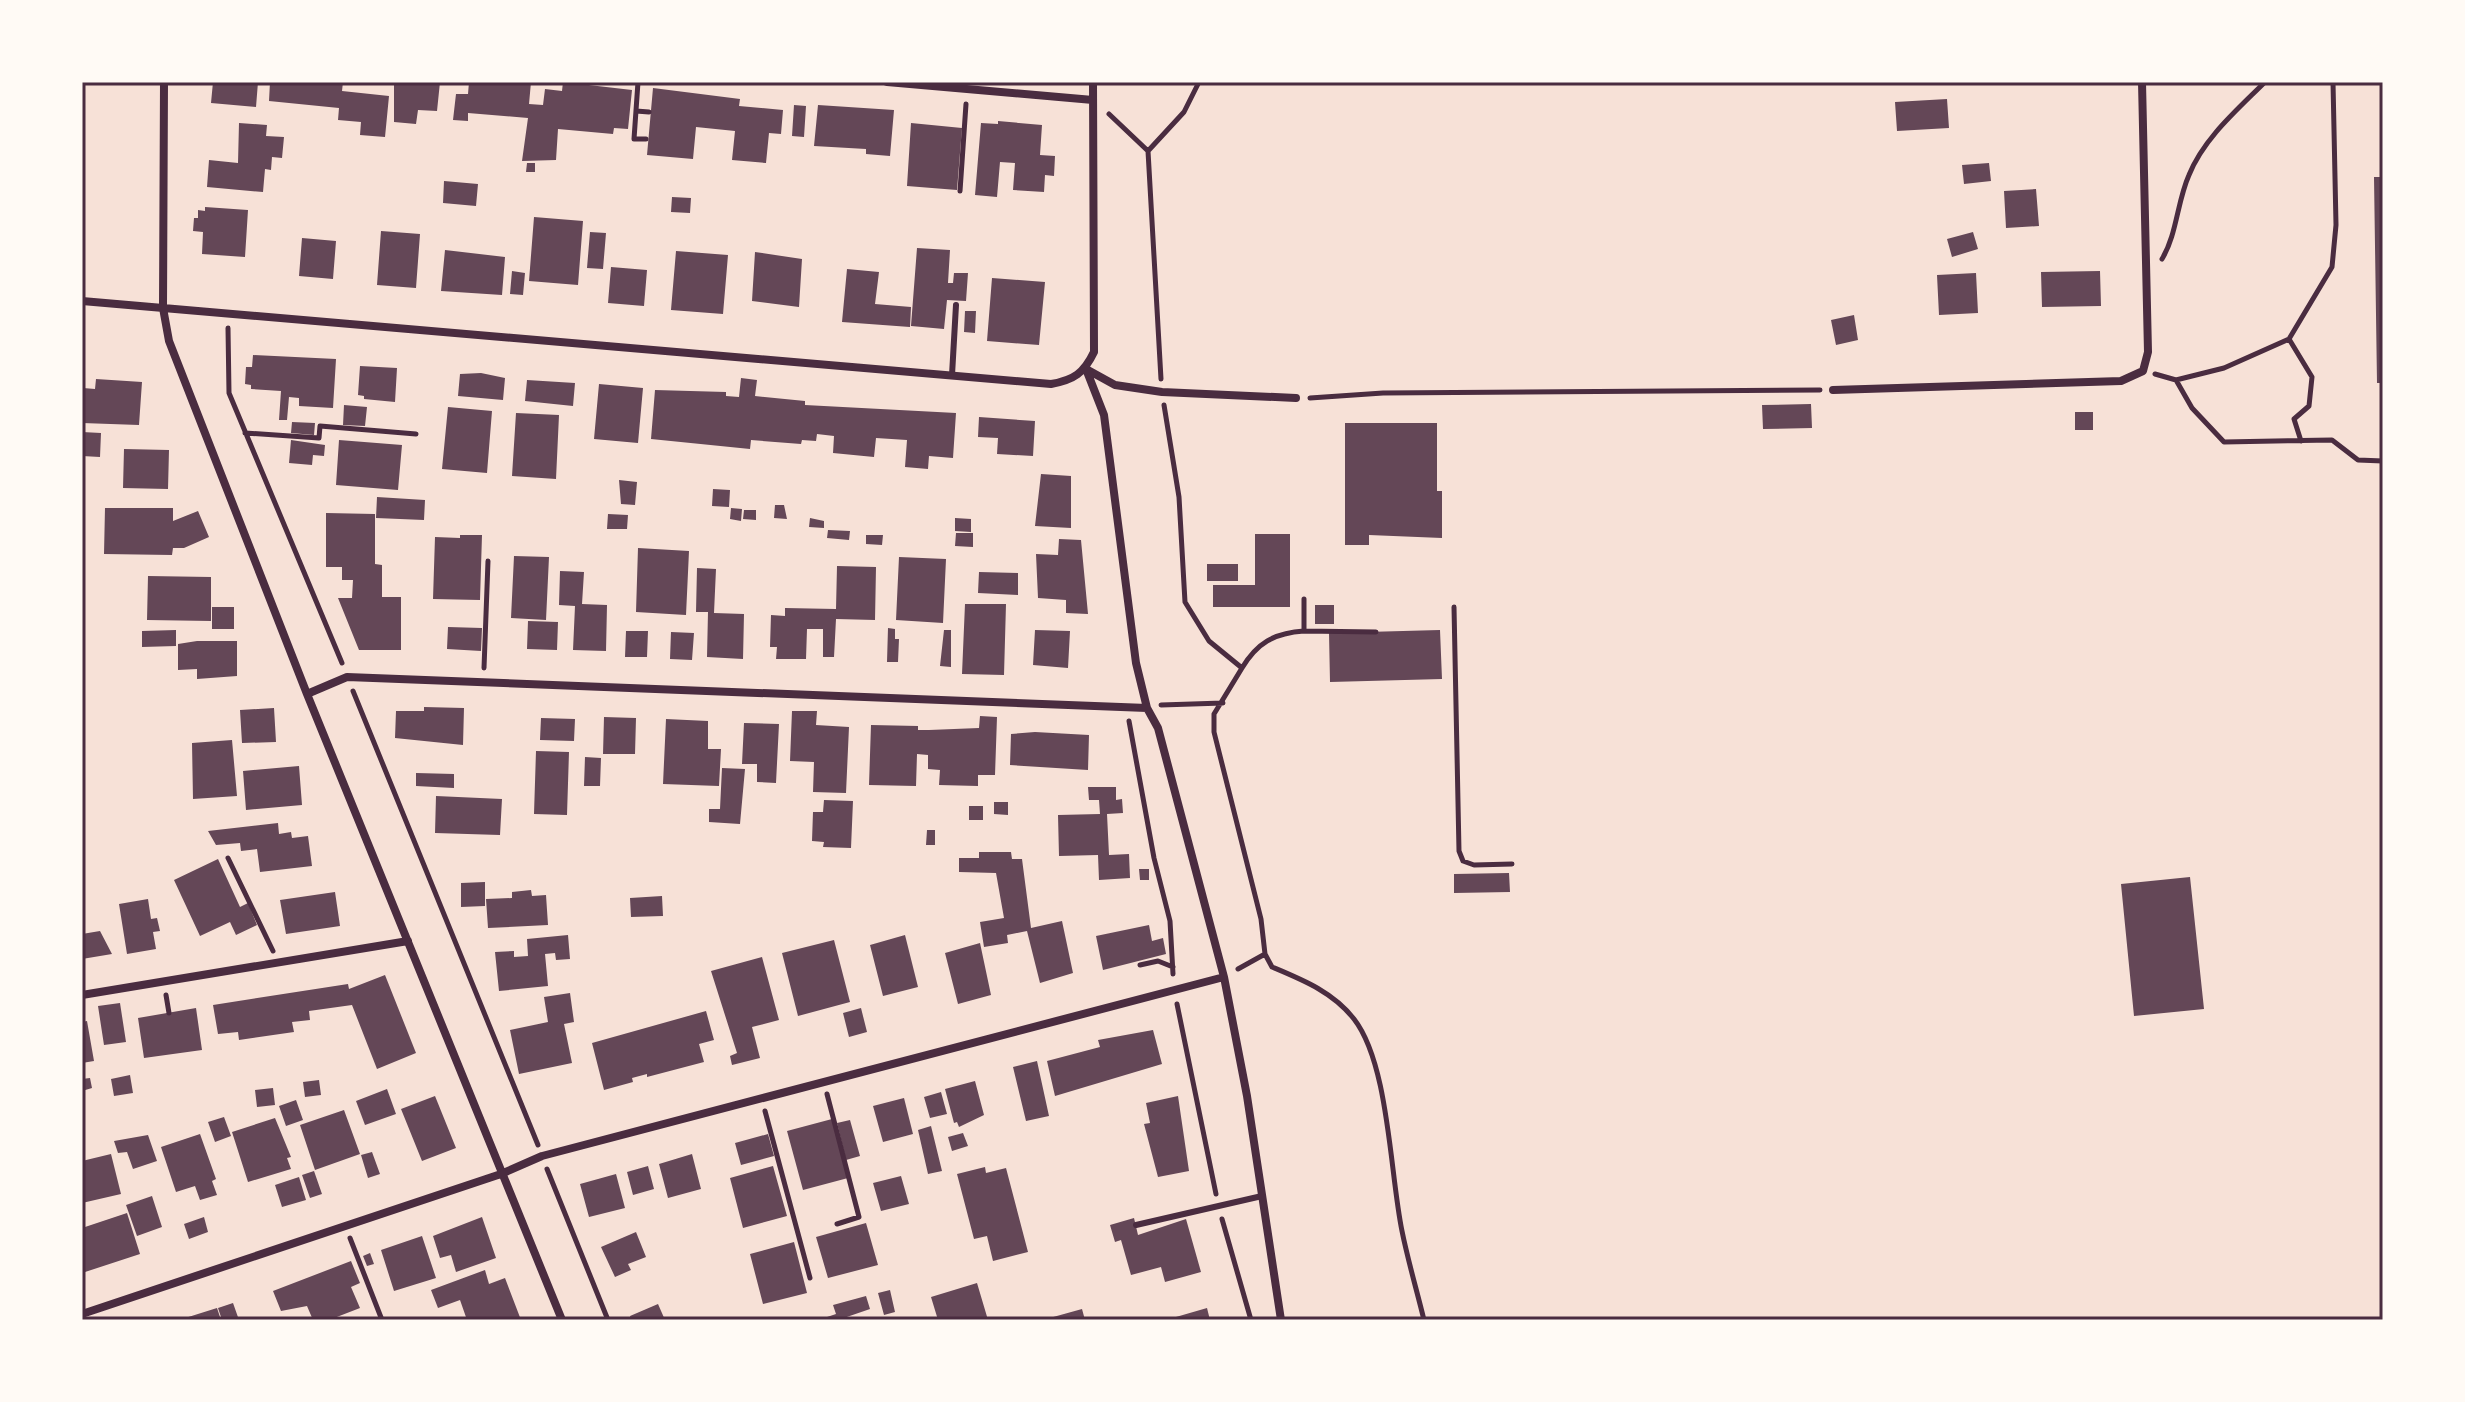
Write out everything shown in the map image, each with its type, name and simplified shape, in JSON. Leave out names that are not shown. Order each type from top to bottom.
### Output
[{"type":"street","points":[[164,82],[163,308],[169,341],[307,694],[562,1320]]},
{"type":"street","points":[[887,82],[1093,100]]},
{"type":"street","points":[[82,301],[1051,384],[1071,380],[1086,369],[1094,352],[1093,82]]},
{"type":"street","points":[[1833,390],[2121,381],[2143,371],[2148,352],[2142,82]]},
{"type":"street","points":[[1086,369],[1115,385],[1162,392],[1296,398]]},
{"type":"street","points":[[1086,369],[1104,415],[1132,633],[1147,708],[1158,728],[1224,977],[1281,1320]]},
{"type":"street","points":[[307,694],[347,677],[1147,708]]},
{"type":"street","points":[[82,995],[408,941]]},
{"type":"street","points":[[82,1314],[501,1174],[542,1156],[1224,977]]},
{"type":"lane","points":[[952,375],[956,305]]},
{"type":"lane","points":[[1136,1225],[1262,1196]]},
{"type":"path","points":[[638,82],[634,139],[646,139]]},
{"type":"path","points":[[1148,151],[1184,112],[1199,82]]},
{"type":"path","points":[[2147,284],[2168,248],[2189,174],[2216,131],[2265,82]]},
{"type":"path","points":[[2143,371],[2176,380],[2224,368],[2289,339],[2332,267],[2336,225],[2333,82]]},
{"type":"path","points":[[960,191],[967,90]]},
{"type":"path","points":[[1093,100],[1148,151],[1162,392],[1179,497],[1185,602],[1209,641],[1242,668]]},
{"type":"path","points":[[636,111],[649,112]]},
{"type":"path","points":[[228,314],[229,393],[608,1320]]},
{"type":"path","points":[[2289,339],[2312,377],[2309,406],[2294,419],[2301,441]]},
{"type":"path","points":[[2176,380],[2192,408],[2224,442],[2332,440],[2358,460],[2383,461]]},
{"type":"path","points":[[1296,398],[1383,393],[1833,390]]},
{"type":"path","points":[[245,433],[319,438],[320,426],[416,434]]},
{"type":"path","points":[[483,682],[488,561]]},
{"type":"path","points":[[1304,599],[1304,631]]},
{"type":"path","points":[[1454,607],[1459,851],[1463,861],[1474,865],[1512,864]]},
{"type":"path","points":[[1376,632],[1280,632],[1271,637],[1242,668],[1224,703],[1214,714],[1214,732],[1261,919],[1265,954],[1272,967],[1313,983],[1334,999],[1354,1019],[1370,1050],[1402,1231],[1424,1320]]},
{"type":"path","points":[[1147,708],[1173,702],[1224,703]]},
{"type":"path","points":[[1126,708],[1154,858],[1170,921],[1174,989],[1219,1208],[1251,1320]]},
{"type":"path","points":[[228,858],[278,963]]},
{"type":"path","points":[[1224,977],[1265,954]]},
{"type":"path","points":[[1140,965],[1158,961],[1173,967]]},
{"type":"path","points":[[824,1081],[859,1217],[837,1224]]},
{"type":"path","points":[[761,1098],[810,1278]]},
{"type":"path","points":[[346,1226],[382,1320]]},
{"type":"building","points":[[213,82],[258,82],[256,107],[211,103]]},
{"type":"building","points":[[270,82],[343,82],[342,91],[389,96],[385,137],[360,135],[361,122],[338,120],[339,108],[269,101]]},
{"type":"building","points":[[394,82],[440,82],[437,111],[418,110],[416,124],[394,122]]},
{"type":"building","points":[[469,82],[531,82],[529,104],[543,105],[545,89],[562,91],[563,82],[632,90],[628,129],[614,128],[613,134],[558,129],[556,160],[522,161],[528,118],[468,113],[468,121],[453,120],[456,94],[468,94]]},
{"type":"building","points":[[653,88],[740,99],[739,106],[783,110],[781,134],[769,133],[766,163],[732,160],[735,131],[696,127],[693,159],[647,155]]},
{"type":"building","points":[[1947,99],[1949,128],[1897,131],[1895,102]]},
{"type":"building","points":[[794,105],[806,106],[804,137],[792,136]]},
{"type":"building","points":[[818,105],[894,110],[890,156],[866,154],[866,149],[814,146]]},
{"type":"building","points":[[998,121],[1042,125],[1040,155],[1055,156],[1054,176],[1045,175],[1044,192],[1013,190],[1015,163],[1000,162],[997,197],[975,195],[981,123],[998,124]]},
{"type":"building","points":[[239,123],[267,125],[266,136],[284,137],[282,158],[272,157],[271,170],[265,169],[263,192],[207,187],[209,160],[238,163]]},
{"type":"building","points":[[911,123],[962,128],[957,190],[907,186]]},
{"type":"building","points":[[527,163],[535,163],[535,172],[526,172]]},
{"type":"building","points":[[1989,163],[1991,181],[1964,184],[1962,165]]},
{"type":"building","points":[[2374,177],[2383,177],[2383,383],[2377,383]]},
{"type":"building","points":[[444,181],[478,184],[476,206],[443,203]]},
{"type":"building","points":[[2036,189],[2039,226],[2006,228],[2004,191]]},
{"type":"building","points":[[672,197],[691,198],[690,213],[671,212]]},
{"type":"building","points":[[205,207],[248,210],[245,257],[202,254],[203,232],[193,231],[198,210],[205,211]]},
{"type":"building","points":[[534,217],[583,221],[578,285],[529,281]]},
{"type":"building","points":[[381,231],[420,234],[416,288],[377,285]]},
{"type":"building","points":[[590,232],[606,233],[603,269],[587,268]]},
{"type":"building","points":[[1973,232],[1978,249],[1952,257],[1947,239]]},
{"type":"building","points":[[302,238],[336,241],[333,279],[299,276]]},
{"type":"building","points":[[917,248],[950,250],[948,283],[953,283],[954,273],[968,273],[966,301],[947,300],[944,329],[911,326]]},
{"type":"building","points":[[445,250],[505,257],[502,295],[441,291]]},
{"type":"building","points":[[676,251],[728,255],[723,314],[671,310]]},
{"type":"building","points":[[755,252],[802,259],[799,307],[752,301]]},
{"type":"building","points":[[611,267],[647,270],[644,306],[608,303]]},
{"type":"building","points":[[847,269],[879,272],[875,304],[911,307],[910,327],[842,322]]},
{"type":"building","points":[[512,271],[525,273],[523,295],[510,294]]},
{"type":"building","points":[[2100,271],[2101,306],[2042,307],[2041,272]]},
{"type":"building","points":[[1976,273],[1978,313],[1939,315],[1937,275]]},
{"type":"building","points":[[992,278],[1045,282],[1039,345],[987,341]]},
{"type":"building","points":[[965,311],[976,311],[975,333],[964,332]]},
{"type":"building","points":[[1854,315],[1858,340],[1836,345],[1831,320]]},
{"type":"building","points":[[253,355],[336,359],[333,408],[299,406],[299,398],[289,397],[287,420],[279,420],[281,391],[251,389],[251,385],[245,384],[246,367],[252,367]]},
{"type":"building","points":[[360,366],[397,368],[395,402],[364,399],[364,396],[358,395]]},
{"type":"building","points":[[481,373],[505,378],[503,400],[458,396],[460,374]]},
{"type":"building","points":[[741,378],[757,380],[755,396],[805,401],[805,405],[956,413],[953,458],[929,456],[928,469],[905,467],[907,440],[876,438],[874,457],[833,453],[834,436],[817,434],[816,441],[802,440],[801,444],[751,440],[750,449],[651,439],[655,390],[726,392],[726,396],[739,397]]},
{"type":"building","points":[[96,379],[142,382],[139,425],[82,423],[83,388],[95,389]]},
{"type":"building","points":[[527,380],[575,383],[573,406],[525,401]]},
{"type":"building","points":[[599,384],[643,388],[638,443],[594,439]]},
{"type":"building","points":[[1811,404],[1812,428],[1763,429],[1762,405]]},
{"type":"building","points":[[344,405],[367,407],[365,426],[343,425]]},
{"type":"building","points":[[448,407],[492,411],[487,473],[442,469]]},
{"type":"building","points":[[2075,412],[2093,412],[2093,430],[2075,430]]},
{"type":"building","points":[[516,413],[559,415],[556,479],[512,476]]},
{"type":"building","points":[[979,417],[1035,421],[1033,456],[997,454],[998,438],[978,437]]},
{"type":"building","points":[[292,422],[315,423],[314,435],[291,433]]},
{"type":"building","points":[[1345,423],[1437,423],[1437,491],[1442,491],[1442,538],[1369,535],[1369,545],[1345,545]]},
{"type":"building","points":[[82,432],[101,433],[100,457],[82,456]]},
{"type":"building","points":[[291,440],[325,445],[324,456],[313,455],[312,465],[289,463]]},
{"type":"building","points":[[339,440],[402,445],[398,490],[336,485]]},
{"type":"building","points":[[124,449],[169,450],[168,489],[123,488]]},
{"type":"building","points":[[1041,474],[1071,476],[1071,528],[1035,526]]},
{"type":"building","points":[[619,480],[637,482],[635,505],[621,504]]},
{"type":"building","points":[[713,489],[730,490],[729,507],[712,506]]},
{"type":"building","points":[[377,497],[425,500],[424,520],[376,518]]},
{"type":"building","points":[[775,505],[784,505],[787,519],[774,518]]},
{"type":"building","points":[[105,508],[173,508],[173,521],[198,511],[209,537],[184,548],[173,548],[172,555],[104,554]]},
{"type":"building","points":[[731,508],[742,509],[741,521],[730,519]]},
{"type":"building","points":[[744,510],[756,510],[756,520],[743,519]]},
{"type":"building","points":[[326,513],[375,514],[375,564],[382,565],[382,597],[401,597],[401,650],[359,650],[338,598],[352,598],[353,580],[342,580],[342,567],[326,567]]},
{"type":"building","points":[[608,514],[628,515],[627,529],[607,529]]},
{"type":"building","points":[[810,518],[824,521],[824,528],[809,527]]},
{"type":"building","points":[[955,518],[971,519],[971,532],[955,531]]},
{"type":"building","points":[[828,530],[850,531],[849,540],[827,538]]},
{"type":"building","points":[[956,533],[973,533],[973,547],[955,546]]},
{"type":"building","points":[[1255,534],[1290,534],[1290,607],[1213,607],[1213,585],[1255,585]]},
{"type":"building","points":[[460,535],[482,535],[480,600],[433,599],[435,537],[460,538]]},
{"type":"building","points":[[866,535],[883,535],[882,545],[866,544]]},
{"type":"building","points":[[1059,539],[1081,540],[1088,614],[1066,613],[1066,600],[1038,598],[1036,554],[1058,555]]},
{"type":"building","points":[[638,548],[689,551],[686,615],[636,612]]},
{"type":"building","points":[[514,556],[549,557],[546,620],[511,618]]},
{"type":"building","points":[[899,557],[946,559],[943,623],[896,620]]},
{"type":"building","points":[[1207,564],[1238,564],[1238,581],[1207,581]]},
{"type":"building","points":[[837,566],[876,567],[875,620],[836,619],[834,657],[823,657],[823,629],[807,629],[806,659],[776,659],[777,647],[770,647],[771,615],[785,616],[785,608],[836,609]]},
{"type":"building","points":[[697,568],[716,569],[714,613],[744,614],[743,659],[707,657],[708,612],[696,612]]},
{"type":"building","points":[[560,571],[584,572],[582,604],[607,605],[606,651],[573,650],[575,606],[559,605]]},
{"type":"building","points":[[979,572],[1018,573],[1018,595],[978,593]]},
{"type":"building","points":[[148,576],[211,577],[211,621],[147,620]]},
{"type":"building","points":[[965,604],[1006,604],[1004,675],[962,674]]},
{"type":"building","points":[[1315,605],[1334,605],[1334,624],[1315,624]]},
{"type":"building","points":[[212,607],[234,607],[234,629],[212,629]]},
{"type":"building","points":[[528,621],[558,622],[557,650],[527,649]]},
{"type":"building","points":[[448,627],[482,628],[481,651],[447,649]]},
{"type":"building","points":[[888,628],[895,629],[895,639],[899,639],[898,662],[887,662]]},
{"type":"building","points":[[176,630],[176,646],[142,647],[142,631]]},
{"type":"building","points":[[944,630],[951,630],[951,667],[940,666]]},
{"type":"building","points":[[1035,630],[1070,631],[1068,668],[1033,665]]},
{"type":"building","points":[[1440,630],[1442,679],[1330,682],[1329,633]]},
{"type":"building","points":[[626,631],[648,631],[647,657],[625,657]]},
{"type":"building","points":[[671,632],[694,633],[692,660],[670,659]]},
{"type":"building","points":[[237,641],[237,676],[197,679],[197,669],[178,670],[178,644]]},
{"type":"building","points":[[424,707],[464,708],[463,745],[395,738],[396,711],[424,711]]},
{"type":"building","points":[[274,708],[276,742],[242,743],[240,710]]},
{"type":"building","points":[[792,711],[817,711],[816,725],[849,727],[846,793],[813,792],[814,762],[790,761]]},
{"type":"building","points":[[980,716],[997,717],[995,775],[978,775],[978,786],[939,785],[940,770],[928,769],[928,755],[917,754],[916,786],[869,785],[871,725],[918,726],[918,730],[979,728]]},
{"type":"building","points":[[604,717],[636,718],[635,754],[603,754]]},
{"type":"building","points":[[541,718],[575,719],[574,741],[540,740]]},
{"type":"building","points":[[666,719],[708,721],[708,749],[721,749],[719,786],[663,784]]},
{"type":"building","points":[[744,723],[779,724],[776,783],[757,782],[757,764],[742,764]]},
{"type":"building","points":[[1011,734],[1089,735],[1088,770],[1010,765]]},
{"type":"building","points":[[232,740],[237,796],[193,799],[192,743]]},
{"type":"building","points":[[536,751],[569,752],[567,815],[534,814]]},
{"type":"building","points":[[585,757],[601,758],[600,786],[584,786]]},
{"type":"building","points":[[299,766],[302,805],[246,810],[243,771]]},
{"type":"building","points":[[722,768],[745,769],[740,824],[709,822],[709,809],[720,809]]},
{"type":"building","points":[[416,773],[454,774],[454,788],[416,786]]},
{"type":"building","points":[[1088,787],[1116,787],[1116,800],[1122,799],[1123,813],[1107,814],[1109,855],[1129,854],[1130,878],[1099,880],[1098,855],[1059,856],[1058,815],[1100,814],[1099,800],[1089,800]]},
{"type":"building","points":[[436,796],[502,799],[500,835],[435,833]]},
{"type":"building","points":[[824,800],[853,801],[851,848],[823,847],[824,842],[812,841],[813,812],[823,812]]},
{"type":"building","points":[[994,802],[1008,802],[1008,815],[994,814]]},
{"type":"building","points":[[969,806],[983,806],[983,820],[969,820]]},
{"type":"building","points":[[278,823],[279,834],[291,832],[292,838],[308,836],[312,866],[260,872],[257,849],[241,851],[240,843],[216,845],[208,831]]},
{"type":"building","points":[[927,830],[935,830],[935,845],[926,845]]},
{"type":"building","points":[[979,852],[1011,852],[1012,859],[1022,859],[1031,928],[1062,921],[1073,973],[1040,983],[1027,931],[1007,935],[1008,943],[984,947],[980,922],[1004,918],[996,873],[959,872],[959,858],[979,858]]},
{"type":"building","points":[[218,859],[240,907],[248,903],[257,925],[236,935],[230,922],[200,936],[174,880]]},
{"type":"building","points":[[1139,869],[1149,869],[1149,880],[1140,880]]},
{"type":"building","points":[[1509,873],[1510,892],[1454,893],[1454,874]]},
{"type":"building","points":[[2190,877],[2204,1009],[2134,1016],[2121,884]]},
{"type":"building","points":[[485,882],[485,906],[461,907],[461,883]]},
{"type":"building","points":[[531,890],[532,896],[546,895],[548,925],[488,928],[486,899],[512,898],[512,892]]},
{"type":"building","points":[[335,892],[340,926],[286,934],[280,900]]},
{"type":"building","points":[[662,896],[663,916],[631,917],[630,898]]},
{"type":"building","points":[[148,899],[151,919],[157,918],[160,931],[153,932],[156,949],[127,954],[119,904]]},
{"type":"building","points":[[1149,925],[1152,941],[1163,938],[1166,954],[1103,970],[1096,936]]},
{"type":"building","points":[[100,931],[112,954],[82,959],[82,934]]},
{"type":"building","points":[[568,935],[570,959],[556,960],[555,953],[545,954],[548,986],[499,991],[495,952],[514,951],[514,957],[528,956],[527,939]]},
{"type":"building","points":[[905,935],[918,987],[883,996],[870,945]]},
{"type":"building","points":[[834,940],[850,1002],[798,1016],[782,953]]},
{"type":"building","points":[[980,943],[991,995],[958,1004],[945,953]]},
{"type":"building","points":[[762,957],[779,1020],[752,1027],[760,1058],[732,1065],[730,1056],[737,1053],[711,971]]},
{"type":"building","points":[[385,975],[416,1053],[377,1069],[352,1005],[309,1011],[310,1020],[292,1022],[294,1032],[239,1040],[238,1032],[218,1034],[213,1005],[348,984],[349,989]]},
{"type":"building","points":[[570,993],[574,1022],[564,1024],[572,1063],[519,1074],[510,1030],[548,1022],[544,997]]},
{"type":"building","points":[[120,1003],[126,1042],[104,1045],[98,1006]]},
{"type":"building","points":[[196,1008],[202,1050],[144,1058],[138,1018]]},
{"type":"building","points":[[861,1008],[867,1032],[849,1037],[843,1013]]},
{"type":"building","points":[[706,1011],[714,1040],[699,1044],[704,1062],[632,1078],[633,1082],[604,1090],[592,1043]]},
{"type":"building","points":[[87,1021],[94,1061],[82,1063],[82,1022]]},
{"type":"building","points":[[1153,1030],[1162,1064],[1055,1096],[1047,1061],[1100,1047],[1098,1040]]},
{"type":"building","points":[[1037,1061],[1049,1116],[1026,1121],[1013,1067]]},
{"type":"building","points":[[130,1075],[133,1093],[114,1096],[111,1079]]},
{"type":"building","points":[[90,1078],[92,1088],[82,1091],[82,1079]]},
{"type":"building","points":[[319,1080],[321,1095],[305,1097],[303,1082]]},
{"type":"building","points":[[975,1081],[984,1115],[959,1127],[957,1122],[954,1123],[945,1089]]},
{"type":"building","points":[[273,1088],[275,1105],[257,1107],[255,1090]]},
{"type":"building","points":[[387,1089],[396,1114],[365,1125],[356,1101]]},
{"type":"building","points":[[941,1092],[947,1114],[930,1118],[924,1097]]},
{"type":"building","points":[[435,1096],[456,1148],[422,1161],[401,1109]]},
{"type":"building","points":[[1178,1096],[1189,1171],[1158,1177],[1144,1124],[1150,1123],[1146,1103]]},
{"type":"building","points":[[904,1098],[913,1134],[883,1142],[873,1106]]},
{"type":"building","points":[[296,1100],[303,1120],[286,1126],[279,1106]]},
{"type":"building","points":[[344,1110],[360,1154],[315,1170],[300,1125]]},
{"type":"building","points":[[224,1117],[231,1136],[215,1142],[208,1122]]},
{"type":"building","points":[[275,1118],[291,1157],[287,1158],[291,1169],[248,1182],[232,1132]]},
{"type":"building","points":[[832,1119],[848,1178],[803,1190],[787,1131]]},
{"type":"building","points":[[850,1120],[860,1156],[846,1160],[837,1123]]},
{"type":"building","points":[[931,1126],[942,1171],[928,1174],[918,1130]]},
{"type":"building","points":[[963,1133],[968,1146],[952,1151],[948,1137]]},
{"type":"building","points":[[200,1134],[216,1179],[212,1181],[217,1195],[200,1200],[195,1186],[176,1192],[161,1147]]},
{"type":"building","points":[[768,1134],[774,1156],[741,1165],[735,1143]]},
{"type":"building","points":[[148,1135],[157,1161],[133,1169],[127,1152],[118,1153],[114,1141]]},
{"type":"building","points":[[372,1152],[380,1174],[368,1178],[361,1155]]},
{"type":"building","points":[[111,1154],[121,1194],[82,1203],[82,1161]]},
{"type":"building","points":[[692,1154],[701,1189],[668,1198],[659,1164]]},
{"type":"building","points":[[648,1166],[654,1189],[633,1195],[627,1172]]},
{"type":"building","points":[[773,1166],[787,1216],[743,1228],[730,1178]]},
{"type":"building","points":[[985,1167],[986,1173],[1006,1168],[1028,1252],[993,1261],[987,1236],[974,1239],[957,1174]]},
{"type":"building","points":[[314,1171],[322,1194],[310,1198],[302,1175]]},
{"type":"building","points":[[616,1174],[625,1208],[589,1217],[580,1184]]},
{"type":"building","points":[[901,1176],[909,1204],[881,1211],[873,1183]]},
{"type":"building","points":[[299,1177],[306,1200],[282,1207],[275,1185]]},
{"type":"building","points":[[152,1196],[162,1227],[137,1236],[126,1205]]},
{"type":"building","points":[[127,1213],[140,1254],[82,1273],[82,1228]]},
{"type":"building","points":[[204,1217],[208,1232],[189,1239],[184,1224]]},
{"type":"building","points":[[482,1217],[496,1258],[456,1272],[451,1255],[440,1258],[433,1236]]},
{"type":"building","points":[[1134,1218],[1138,1235],[1186,1219],[1201,1272],[1165,1282],[1161,1267],[1131,1275],[1121,1240],[1115,1242],[1110,1225]]},
{"type":"building","points":[[866,1223],[878,1265],[828,1278],[816,1237]]},
{"type":"building","points":[[636,1232],[646,1257],[628,1264],[631,1270],[615,1277],[601,1247]]},
{"type":"building","points":[[422,1236],[436,1278],[394,1291],[381,1250]]},
{"type":"building","points":[[794,1242],[807,1293],[763,1304],[750,1254]]},
{"type":"building","points":[[370,1253],[374,1264],[367,1266],[363,1256]]},
{"type":"building","points":[[351,1261],[360,1283],[351,1287],[360,1308],[329,1320],[313,1320],[307,1306],[281,1311],[273,1291]]},
{"type":"building","points":[[485,1270],[489,1284],[505,1278],[521,1320],[486,1320],[485,1317],[467,1320],[460,1300],[438,1308],[431,1290]]},
{"type":"building","points":[[977,1283],[988,1320],[938,1320],[931,1297]]},
{"type":"building","points":[[890,1290],[895,1312],[884,1315],[878,1293]]},
{"type":"building","points":[[866,1296],[870,1309],[838,1320],[818,1320],[836,1314],[833,1305]]},
{"type":"building","points":[[233,1303],[239,1320],[222,1320],[218,1308]]},
{"type":"building","points":[[658,1304],[665,1320],[631,1320],[630,1316]]},
{"type":"building","points":[[217,1308],[221,1320],[182,1320],[182,1319]]},
{"type":"building","points":[[1207,1308],[1210,1320],[1169,1320],[1169,1319]]},
{"type":"building","points":[[1082,1309],[1085,1320],[1046,1320],[1046,1319]]}]
